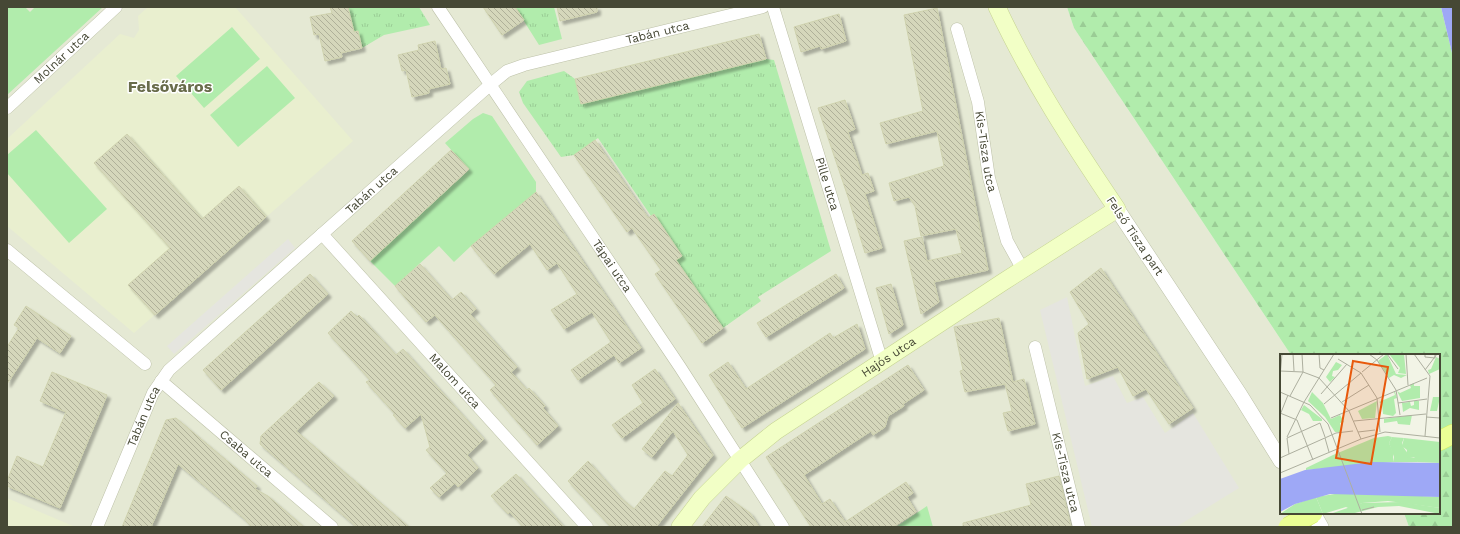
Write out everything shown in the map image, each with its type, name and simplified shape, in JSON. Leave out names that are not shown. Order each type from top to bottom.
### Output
[{"type":"main road","name":"Felső Tisza part","points":[[997,7],[1028,70],[1116,209]]},
{"type":"main road","name":"Hajós utca","points":[[680,527],[702,498],[740,460],[776,431],[1116,209]]},
{"type":"main road","points":[[1440,440],[1453,434]]},
{"type":"main road","points":[[1288,527],[1311,514]]},
{"type":"street","name":"Molnár utca","points":[[7,108],[116,7]]},
{"type":"street","name":"Tápai utca","points":[[438,7],[676,361],[783,527]]},
{"type":"street","name":"Tabán utca","points":[[97,527],[153,393],[169,370],[490,84],[507,71],[524,65],[763,7]]},
{"type":"street","name":"Pille utca","points":[[773,7],[882,362]]},
{"type":"street","name":"Kis-Tisza utca","points":[[957,29],[978,102],[989,178],[1008,241],[1023,270]]},
{"type":"street","name":"Felső Tisza part","points":[[1116,209],[1240,395],[1280,458]]},
{"type":"street","name":"Malom utca","points":[[322,234],[587,527]]},
{"type":"street","points":[[7,250],[144,364]]},
{"type":"street","name":"Kis-Tisza utca","points":[[1035,347],[1079,527]]},
{"type":"street","name":"Csaba utca","points":[[160,381],[332,527]]},
{"type":"street","points":[[1314,514],[1321,527]]},
{"type":"shaded area","points":[[7,7],[1067,7],[1074,28],[1290,354],[1280,354],[1280,514],[1404,514],[1409,527],[7,527]]},
{"type":"shaded area","points":[[148,7],[235,7],[353,141],[134,333],[7,226],[7,139],[120,34],[134,38],[139,30],[138,16]]},
{"type":"shaded area","points":[[288,239],[295,248],[174,354],[167,346]]},
{"type":"shaded area","points":[[1067,297],[1085,386],[1113,376],[1127,403],[1143,397],[1165,433],[1193,413],[1239,488],[1176,527],[1092,527],[1040,310]]},
{"type":"shaded area","points":[[7,498],[73,526],[73,527],[7,527]]},
{"type":"green space","points":[[7,7],[25,7],[30,12],[35,7],[103,7],[7,95]]},
{"type":"green space","points":[[348,7],[419,7],[430,25],[384,35],[362,48],[358,31],[354,32]]},
{"type":"green space","points":[[515,7],[554,7],[562,39],[539,45]]},
{"type":"green space","points":[[1067,7],[1441,7],[1453,57],[1453,527],[1409,527],[1404,514],[1440,514],[1440,354],[1290,354],[1074,28]]},
{"type":"green space","points":[[232,27],[260,59],[204,108],[176,76]]},
{"type":"green space","points":[[766,59],[774,60],[831,251],[758,297],[761,301],[723,328],[676,260],[682,256],[654,214],[651,216],[598,138],[574,155],[561,157],[523,103],[519,92],[527,81],[564,71],[575,79],[581,104]]},
{"type":"green space","points":[[267,66],[295,98],[238,147],[210,115]]},
{"type":"green space","points":[[483,113],[492,116],[536,182],[536,192],[454,262],[439,246],[395,286],[370,261],[469,170],[445,143],[473,119]]},
{"type":"green space","points":[[36,130],[107,209],[69,243],[7,173],[7,155]]},
{"type":"green space","points":[[927,506],[933,527],[896,527]]},
{"type":"water","points":[[1441,7],[1453,7],[1453,57]]},
{"type":"building","points":[[330,7],[348,7],[354,32],[358,31],[362,48],[341,53],[342,57],[325,61],[319,34],[314,35],[310,17],[332,13]]},
{"type":"building","points":[[483,7],[515,7],[524,20],[502,35]]},
{"type":"building","points":[[557,7],[597,7],[597,12],[560,21]]},
{"type":"building","points":[[937,8],[988,270],[934,282],[939,302],[921,314],[904,241],[922,237],[927,261],[962,253],[956,229],[921,236],[915,206],[909,197],[894,201],[889,183],[944,166],[937,131],[886,144],[880,123],[923,111],[904,15]]},
{"type":"building","points":[[839,14],[846,41],[821,49],[820,46],[801,52],[794,27]]},
{"type":"building","points":[[759,34],[766,59],[581,104],[575,79]]},
{"type":"building","points":[[435,41],[441,69],[446,68],[450,84],[429,89],[429,93],[412,97],[406,70],[402,71],[398,55],[419,50],[418,45]]},
{"type":"building","points":[[845,100],[855,129],[848,132],[862,175],[868,173],[874,191],[865,194],[882,248],[865,253],[818,108]]},
{"type":"building","points":[[127,134],[202,219],[239,186],[266,217],[155,315],[128,285],[170,248],[94,163]]},
{"type":"building","points":[[595,140],[648,218],[654,214],[682,256],[676,260],[723,328],[702,343],[655,274],[661,270],[632,228],[627,232],[574,155]]},
{"type":"building","points":[[451,150],[469,169],[370,261],[352,241]]},
{"type":"building","points":[[536,192],[641,348],[619,363],[614,355],[578,380],[571,370],[611,342],[592,312],[564,329],[551,310],[577,294],[557,263],[547,270],[530,244],[494,274],[471,246]]},
{"type":"building","points":[[420,264],[452,300],[461,292],[476,309],[470,314],[517,367],[511,372],[527,390],[529,388],[545,406],[543,408],[558,426],[537,445],[490,390],[496,385],[435,315],[426,322],[395,286]]},
{"type":"building","points":[[1101,268],[1193,408],[1169,424],[1146,389],[1133,396],[1118,367],[1087,379],[1078,333],[1089,324],[1070,292]]},
{"type":"building","points":[[310,274],[328,294],[221,390],[203,370]]},
{"type":"building","points":[[836,274],[844,288],[766,337],[757,323]]},
{"type":"building","points":[[891,284],[903,325],[889,334],[876,288]]},
{"type":"building","points":[[26,306],[71,336],[60,353],[37,338],[7,384],[7,347],[19,328],[14,325]]},
{"type":"building","points":[[351,311],[357,317],[359,315],[396,355],[403,349],[484,439],[467,455],[478,468],[458,487],[455,483],[439,497],[430,488],[447,473],[426,450],[430,447],[421,414],[405,428],[393,415],[395,414],[366,382],[370,380],[328,333]]},
{"type":"building","points":[[999,318],[1013,382],[1024,379],[1035,424],[1008,431],[1003,413],[1012,411],[1005,384],[965,392],[960,371],[963,370],[954,327]]},
{"type":"building","points":[[857,324],[865,349],[742,428],[709,375],[728,362],[746,389],[830,333],[833,338]]},
{"type":"building","points":[[908,365],[924,390],[903,404],[904,406],[888,416],[885,427],[873,435],[871,431],[804,475],[822,504],[830,499],[845,522],[906,482],[913,493],[907,497],[916,512],[893,527],[811,527],[766,457]]},
{"type":"building","points":[[655,369],[675,399],[622,438],[612,425],[643,403],[632,385]]},
{"type":"building","points":[[52,372],[107,395],[60,508],[7,486],[7,481],[17,456],[43,467],[66,412],[40,401]]},
{"type":"building","points":[[319,382],[334,396],[296,431],[409,527],[357,527],[260,444],[261,436]]},
{"type":"building","points":[[678,403],[713,455],[656,527],[611,527],[568,481],[588,461],[621,498],[634,509],[665,471],[672,476],[688,455],[673,431],[652,457],[642,449]]},
{"type":"building","points":[[176,418],[257,486],[255,489],[268,496],[304,527],[252,527],[246,520],[178,464],[151,527],[122,527],[166,420]]},
{"type":"building","points":[[516,474],[564,527],[523,527],[510,512],[508,514],[491,496]]},
{"type":"building","points":[[1059,476],[1071,527],[963,527],[963,523],[1031,505],[1026,484]]},
{"type":"building","points":[[726,496],[750,513],[759,527],[702,527]]},
{"type":"district","name":"Felsőváros","points":[[170,86]]}]
